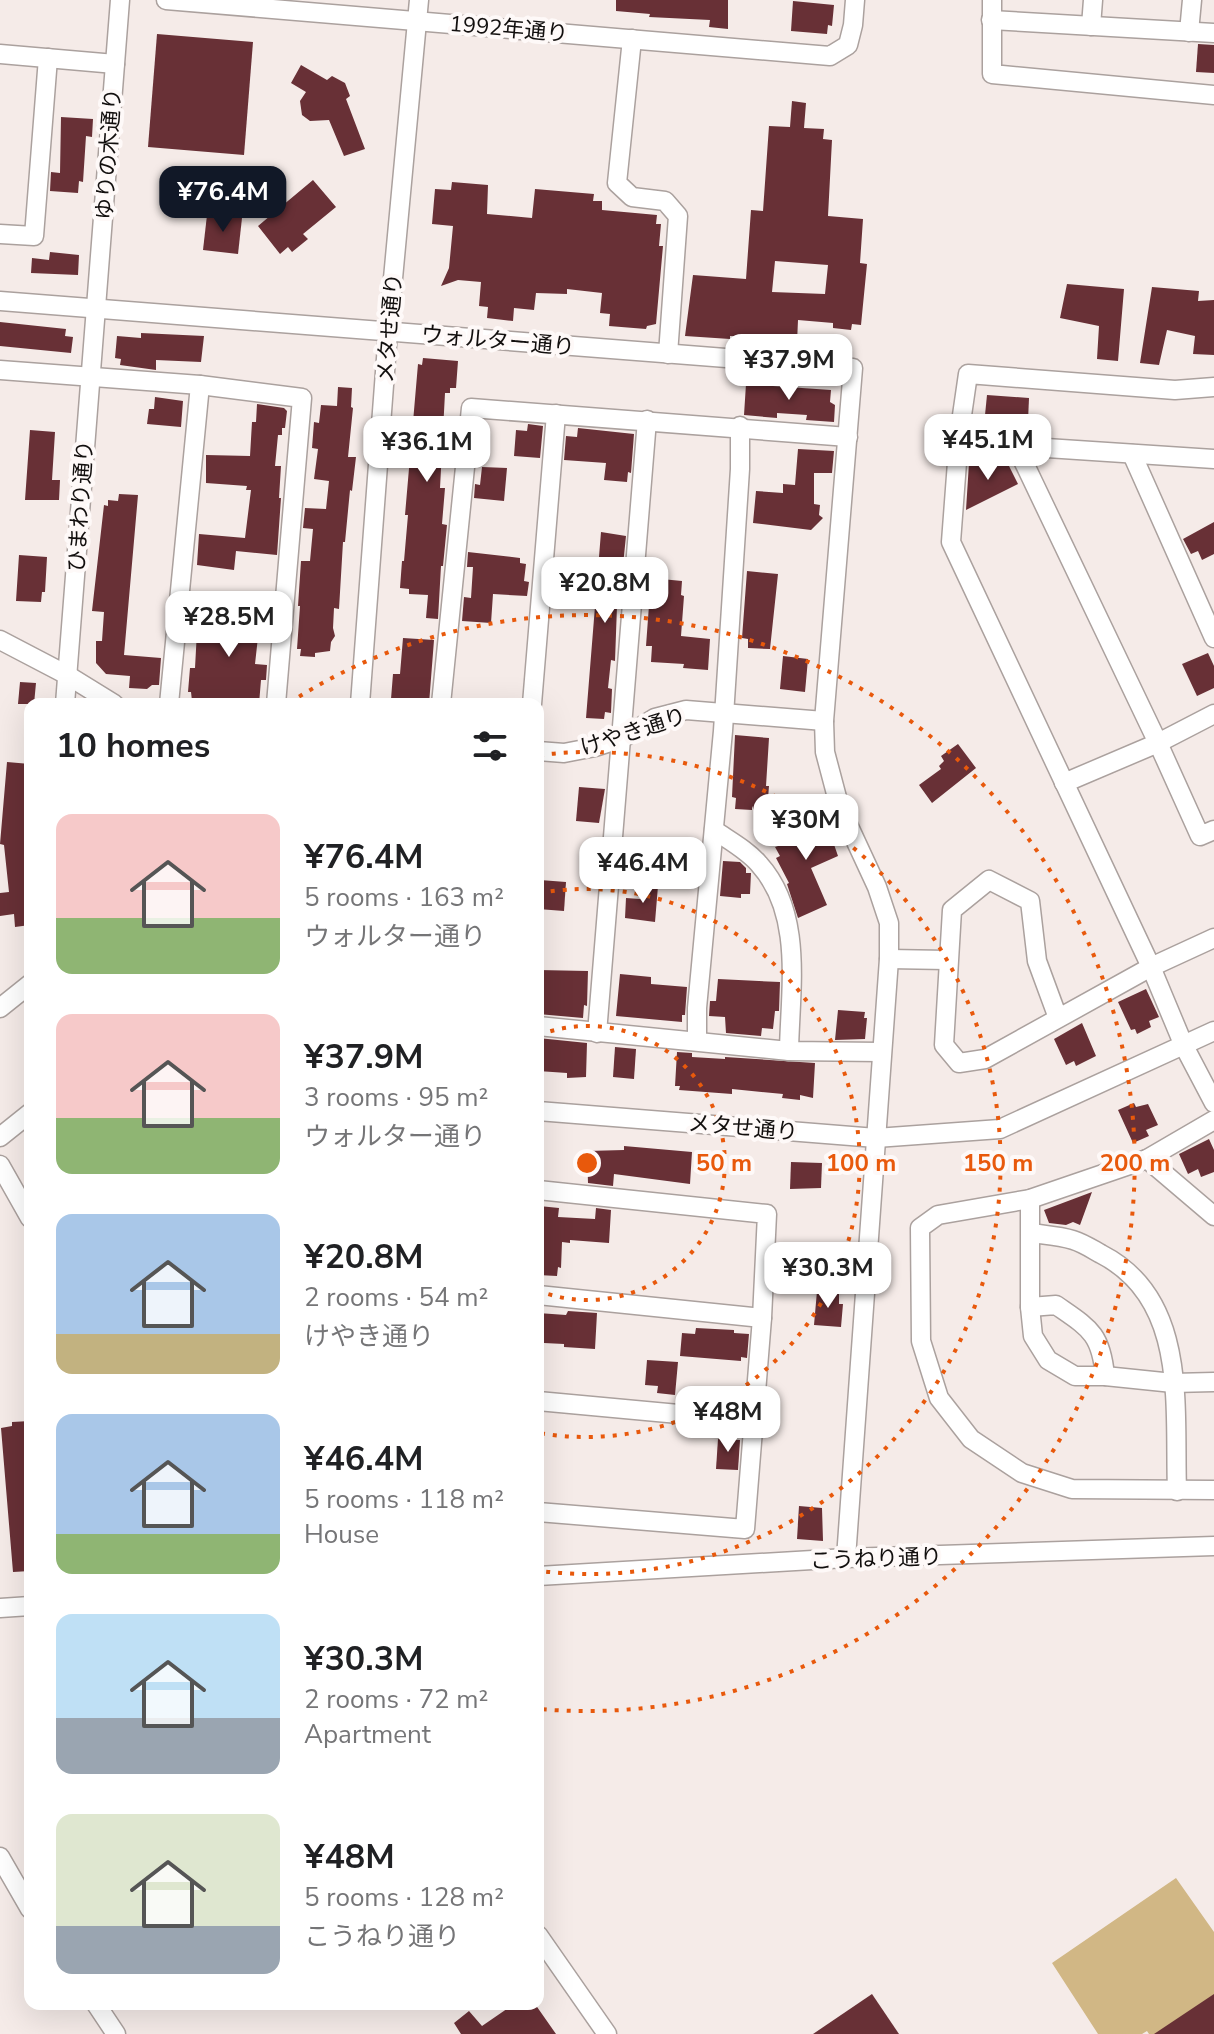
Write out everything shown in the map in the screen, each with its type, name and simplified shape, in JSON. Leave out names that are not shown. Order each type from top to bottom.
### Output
[{"type":"street","name":"ゆりの木通り","points":[[96,308],[120,0]]},
{"type":"street","name":"1992年通り","points":[[166,0],[830,56],[848,45],[855,0]]},
{"type":"street","name":"メタせ通り","points":[[360,698],[388,332],[419,0]]},
{"type":"street","points":[[992,0],[992,74],[1214,95]]},
{"type":"street","points":[[1091,26],[1093,0]]},
{"type":"street","points":[[1189,32],[1192,0]]},
{"type":"street","points":[[991,20],[1214,33]]},
{"type":"street","points":[[632,39],[617,183],[632,197],[665,201],[678,216],[668,354]]},
{"type":"street","points":[[0,54],[115,64]]},
{"type":"street","points":[[0,234],[34,236],[48,58]]},
{"type":"street","name":"ウォルター通り","points":[[0,301],[853,368],[848,437]]},
{"type":"street","name":"ひまわり通り","points":[[65,698],[96,308]]},
{"type":"street","points":[[0,370],[200,385],[302,398],[277,698]]},
{"type":"street","points":[[1214,387],[1175,390],[968,374],[959,436],[951,542],[1151,967],[1184,1046],[1214,1103]]},
{"type":"street","points":[[170,698],[200,385]]},
{"type":"street","points":[[442,698],[471,408],[740,426],[848,437],[824,721],[825,752],[839,805],[877,887],[889,923],[889,959],[846,1558]]},
{"type":"street","points":[[532,698],[556,414]]},
{"type":"street","points":[[597,1033],[647,420]]},
{"type":"street","points":[[697,1041],[697,1008],[724,712],[740,469],[740,426]]},
{"type":"street","points":[[959,436],[1016,446],[1214,459]]},
{"type":"street","points":[[1016,446],[1200,836],[1214,830]]},
{"type":"street","points":[[1132,454],[1214,638]]},
{"type":"street","points":[[0,640],[104,698]]},
{"type":"street","name":"けやき通り","points":[[544,751],[564,753],[595,747],[621,739],[655,718],[686,710],[824,721]]},
{"type":"street","points":[[1064,783],[1158,743],[1214,714]]},
{"type":"street","points":[[714,830],[748,853],[762,867],[784,905],[791,936],[789,1051]]},
{"type":"street","points":[[1058,1018],[1037,961],[1030,901],[989,880],[952,910],[944,1045],[959,1063],[985,1059],[1151,967],[1214,938]]},
{"type":"street","points":[[889,959],[947,960]]},
{"type":"street","points":[[0,1008],[24,989]]},
{"type":"street","points":[[544,1027],[789,1051],[881,1052]]},
{"type":"street","name":"メタせ通り","points":[[544,1111],[876,1138],[1000,1129],[1214,1031]]},
{"type":"street","points":[[0,1137],[24,1118]]},
{"type":"street","points":[[1214,1120],[1147,1159],[1030,1199],[938,1215],[920,1228],[921,1341],[939,1398],[971,1439],[1022,1473],[1072,1489],[1214,1490]]},
{"type":"street","points":[[1147,1159],[1214,1216]]},
{"type":"street","points":[[0,1165],[24,1207]]},
{"type":"street","points":[[544,1191],[767,1214],[745,1529],[544,1512]]},
{"type":"street","points":[[1030,1199],[1033,1336],[1048,1360],[1075,1376],[1173,1383],[1214,1382]]},
{"type":"street","points":[[1031,1233],[1075,1240],[1113,1260],[1146,1289],[1164,1324],[1172,1359],[1177,1491]]},
{"type":"street","points":[[544,1296],[762,1318]]},
{"type":"street","points":[[1030,1307],[1056,1305],[1086,1325],[1103,1350],[1105,1376]]},
{"type":"street","points":[[544,1402],[754,1421]]},
{"type":"street","name":"こうねり通り","points":[[544,1576],[846,1558],[1214,1546]]},
{"type":"street","points":[[0,1608],[24,1606]]},
{"type":"street","points":[[0,1857],[24,1899]]},
{"type":"street","points":[[544,1944],[607,2034]]},
{"type":"street","points":[[100,2010],[116,2034]]},
{"type":"shaded area","points":[[1176,1878],[1214,1932],[1214,2034],[1149,2034],[1147,2031],[1142,2034],[1098,2034],[1052,1963]]},
{"type":"building","points":[[616,0],[728,0],[728,29],[709,27],[710,20],[649,17],[650,14],[616,11]]},
{"type":"building","points":[[793,1],[834,5],[832,26],[828,25],[827,34],[791,31]]},
{"type":"building","points":[[157,34],[253,42],[244,155],[148,147]]},
{"type":"building","points":[[1198,44],[1214,45],[1214,73],[1196,72]]},
{"type":"building","points":[[301,65],[327,80],[332,76],[345,83],[350,96],[346,99],[365,149],[344,156],[329,120],[310,121],[302,115],[300,101],[306,92],[291,83]]},
{"type":"building","points":[[792,101],[806,103],[804,128],[824,129],[823,139],[832,140],[828,216],[863,219],[860,263],[867,264],[861,325],[852,324],[851,330],[833,328],[833,323],[798,320],[797,343],[765,341],[765,337],[730,336],[730,339],[685,336],[693,275],[746,279],[751,210],[763,211],[769,126],[790,127]],"holes":[[[775,261],[828,265],[825,294],[772,292]]]},
{"type":"building","points":[[61,117],[93,119],[92,137],[86,136],[83,182],[79,181],[78,193],[50,191],[51,172],[60,173]]},
{"type":"building","points":[[313,180],[336,207],[303,234],[308,239],[292,252],[288,247],[280,254],[258,226]]},
{"type":"building","points":[[452,182],[488,185],[487,214],[532,218],[535,189],[594,194],[593,201],[602,201],[602,210],[657,215],[656,224],[661,224],[659,246],[663,246],[656,324],[646,329],[609,326],[610,314],[600,313],[602,293],[567,289],[567,294],[536,293],[534,310],[514,308],[513,321],[487,318],[488,307],[479,306],[481,282],[458,280],[441,286],[449,268],[453,226],[432,224],[435,189],[451,190]]},
{"type":"building","points":[[207,215],[242,218],[238,254],[203,250]]},
{"type":"building","points":[[50,252],[79,255],[78,275],[31,273],[32,258],[49,260]]},
{"type":"building","points":[[1067,284],[1124,289],[1118,361],[1097,359],[1099,326],[1060,318]]},
{"type":"building","points":[[1152,287],[1199,291],[1198,301],[1214,300],[1214,355],[1193,354],[1195,336],[1167,330],[1159,365],[1140,363]]},
{"type":"building","points":[[0,322],[66,329],[65,336],[73,337],[71,353],[0,346]]},
{"type":"building","points":[[141,333],[204,336],[201,362],[156,360],[156,370],[120,365],[121,359],[115,358],[117,336],[141,338]]},
{"type":"building","points":[[423,358],[458,361],[456,388],[450,388],[450,393],[445,393],[440,488],[445,488],[442,524],[447,525],[438,619],[426,618],[428,595],[409,594],[409,589],[400,588],[418,364],[422,365]]},
{"type":"building","points":[[746,384],[831,390],[830,402],[835,405],[834,422],[806,420],[807,415],[777,413],[777,418],[744,415]]},
{"type":"building","points":[[338,387],[352,388],[348,457],[356,457],[343,542],[339,609],[334,608],[335,636],[330,651],[315,653],[315,657],[300,656],[301,649],[297,649],[301,561],[310,561],[313,529],[303,528],[305,508],[326,509],[329,481],[314,479],[318,449],[312,448],[314,422],[319,423],[321,405],[337,406]]},
{"type":"building","points":[[987,395],[1029,398],[1028,421],[985,415]]},
{"type":"building","points":[[155,397],[183,401],[181,427],[147,424],[149,409],[154,409]]},
{"type":"building","points":[[257,404],[287,411],[285,428],[282,428],[282,435],[278,435],[275,466],[281,466],[277,555],[236,551],[234,570],[197,565],[199,534],[245,538],[251,490],[246,490],[247,486],[206,483],[206,455],[250,456],[252,422],[256,422]]},
{"type":"building","points":[[528,424],[543,426],[540,458],[514,456],[516,430],[527,431]]},
{"type":"building","points":[[578,428],[634,434],[631,473],[628,472],[627,482],[604,480],[606,463],[564,460],[566,436],[577,437]]},
{"type":"building","points":[[30,430],[55,432],[52,480],[60,480],[59,500],[25,500]]},
{"type":"building","points":[[798,449],[834,451],[832,473],[814,473],[814,504],[820,505],[819,515],[823,518],[811,530],[753,523],[756,491],[783,493],[783,484],[795,485]]},
{"type":"building","points":[[1006,460],[1018,484],[966,510],[969,463],[1000,465]]},
{"type":"building","points":[[482,467],[507,468],[504,501],[474,498],[475,484],[480,485]]},
{"type":"building","points":[[119,494],[138,495],[124,655],[161,658],[159,685],[147,689],[129,688],[130,676],[106,674],[96,663],[96,641],[102,641],[104,612],[92,611],[104,505],[108,506],[108,500],[118,501]]},
{"type":"building","points":[[1214,522],[1214,554],[1202,560],[1198,551],[1191,554],[1183,539]]},
{"type":"building","points":[[601,532],[626,536],[622,575],[610,574],[621,596],[617,606],[615,661],[611,660],[608,688],[612,689],[611,713],[605,712],[604,719],[586,718]]},
{"type":"building","points":[[468,552],[520,558],[520,563],[526,564],[524,581],[529,582],[527,596],[493,594],[491,623],[462,621],[464,597],[471,598],[473,567],[467,567]]},
{"type":"building","points":[[19,555],[47,557],[45,592],[42,592],[41,602],[16,601]]},
{"type":"building","points":[[747,571],[778,574],[770,649],[748,648],[748,639],[742,638]]},
{"type":"building","points":[[651,578],[682,581],[681,636],[710,639],[708,670],[683,668],[684,664],[651,662],[652,646],[646,646]]},
{"type":"building","points":[[236,609],[268,612],[266,638],[258,637],[255,664],[267,665],[266,680],[261,680],[260,698],[192,698],[191,692],[188,692],[190,668],[195,668],[197,631],[202,631],[203,617],[235,619]]},
{"type":"building","points":[[403,638],[434,640],[429,698],[391,698],[393,674],[400,674]]},
{"type":"building","points":[[1208,653],[1214,666],[1214,688],[1197,696],[1182,664]]},
{"type":"building","points":[[783,656],[808,659],[805,692],[780,689]]},
{"type":"building","points":[[20,682],[36,683],[35,698],[24,698],[24,704],[18,704]]},
{"type":"building","points":[[735,735],[769,738],[767,811],[754,810],[752,806],[752,810],[735,809],[736,798],[732,797]]},
{"type":"building","points":[[958,744],[976,768],[932,803],[919,785],[941,769],[939,766],[944,761],[941,756]]},
{"type":"building","points":[[7,762],[24,763],[24,926],[15,927],[14,914],[0,916],[0,893],[9,892],[4,845],[0,844]]},
{"type":"building","points":[[579,787],[605,789],[599,823],[576,821]]},
{"type":"building","points":[[825,814],[832,828],[829,830],[838,856],[811,868],[827,905],[798,918],[789,883],[776,858],[780,856],[775,847],[781,845],[777,837]]},
{"type":"building","points":[[723,861],[740,862],[746,873],[751,873],[750,894],[741,894],[741,898],[720,896]]},
{"type":"building","points":[[544,880],[566,882],[564,911],[544,909]]},
{"type":"building","points":[[641,884],[658,886],[655,922],[625,918],[626,898],[640,899]]},
{"type":"building","points":[[544,970],[588,971],[587,1006],[584,1005],[583,1018],[544,1015]]},
{"type":"building","points":[[620,974],[651,977],[651,984],[687,987],[682,1022],[616,1016]]},
{"type":"building","points":[[718,979],[780,982],[779,1011],[775,1011],[773,1029],[762,1028],[761,1036],[726,1033],[725,1017],[709,1016],[710,1001],[716,1001]]},
{"type":"building","points":[[1146,989],[1159,1017],[1149,1021],[1151,1027],[1137,1034],[1135,1029],[1131,1030],[1118,1002]]},
{"type":"building","points":[[838,1010],[865,1012],[865,1039],[835,1040]]},
{"type":"building","points":[[1082,1023],[1096,1056],[1076,1066],[1074,1061],[1066,1065],[1054,1039]]},
{"type":"building","points":[[544,1039],[587,1043],[586,1077],[567,1078],[567,1073],[544,1071]]},
{"type":"building","points":[[615,1047],[636,1049],[634,1079],[613,1077]]},
{"type":"building","points":[[677,1052],[692,1053],[692,1057],[815,1063],[813,1098],[800,1095],[800,1100],[782,1098],[783,1094],[732,1089],[732,1094],[679,1090],[680,1086],[675,1086]]},
{"type":"building","points":[[1134,1103],[1136,1107],[1148,1104],[1158,1125],[1146,1130],[1149,1136],[1133,1143],[1118,1110]]},
{"type":"building","points":[[1209,1139],[1214,1150],[1214,1172],[1201,1177],[1198,1169],[1188,1174],[1179,1154]]},
{"type":"building","points":[[624,1146],[692,1152],[690,1184],[614,1174],[613,1186],[588,1183],[587,1151],[624,1150]]},
{"type":"building","points":[[791,1162],[822,1163],[821,1188],[790,1189]]},
{"type":"building","points":[[1092,1192],[1080,1225],[1073,1222],[1066,1225],[1049,1223],[1044,1210]]},
{"type":"building","points":[[544,1206],[559,1208],[558,1217],[595,1219],[596,1208],[611,1210],[609,1243],[562,1242],[561,1268],[558,1267],[557,1276],[544,1275]]},
{"type":"building","points":[[817,1291],[839,1293],[839,1304],[843,1304],[841,1327],[814,1325]]},
{"type":"building","points":[[568,1311],[597,1313],[595,1349],[544,1343],[544,1313],[566,1315]]},
{"type":"building","points":[[696,1328],[749,1334],[747,1358],[741,1357],[741,1361],[680,1356],[682,1333],[695,1334]]},
{"type":"building","points":[[647,1360],[678,1362],[675,1395],[657,1393],[658,1386],[645,1385]]},
{"type":"building","points":[[24,1421],[24,1571],[13,1572],[1,1428],[12,1426],[12,1422]]},
{"type":"building","points":[[718,1439],[740,1440],[738,1470],[716,1469]]},
{"type":"building","points":[[799,1506],[822,1508],[823,1541],[797,1539]]},
{"type":"building","points":[[872,1994],[899,2034],[813,2034]]},
{"type":"building","points":[[1214,1994],[1214,2034],[1154,2034]]},
{"type":"building","points":[[505,2010],[539,2010],[556,2034],[461,2034],[454,2023],[469,2011],[482,2026]]}]
